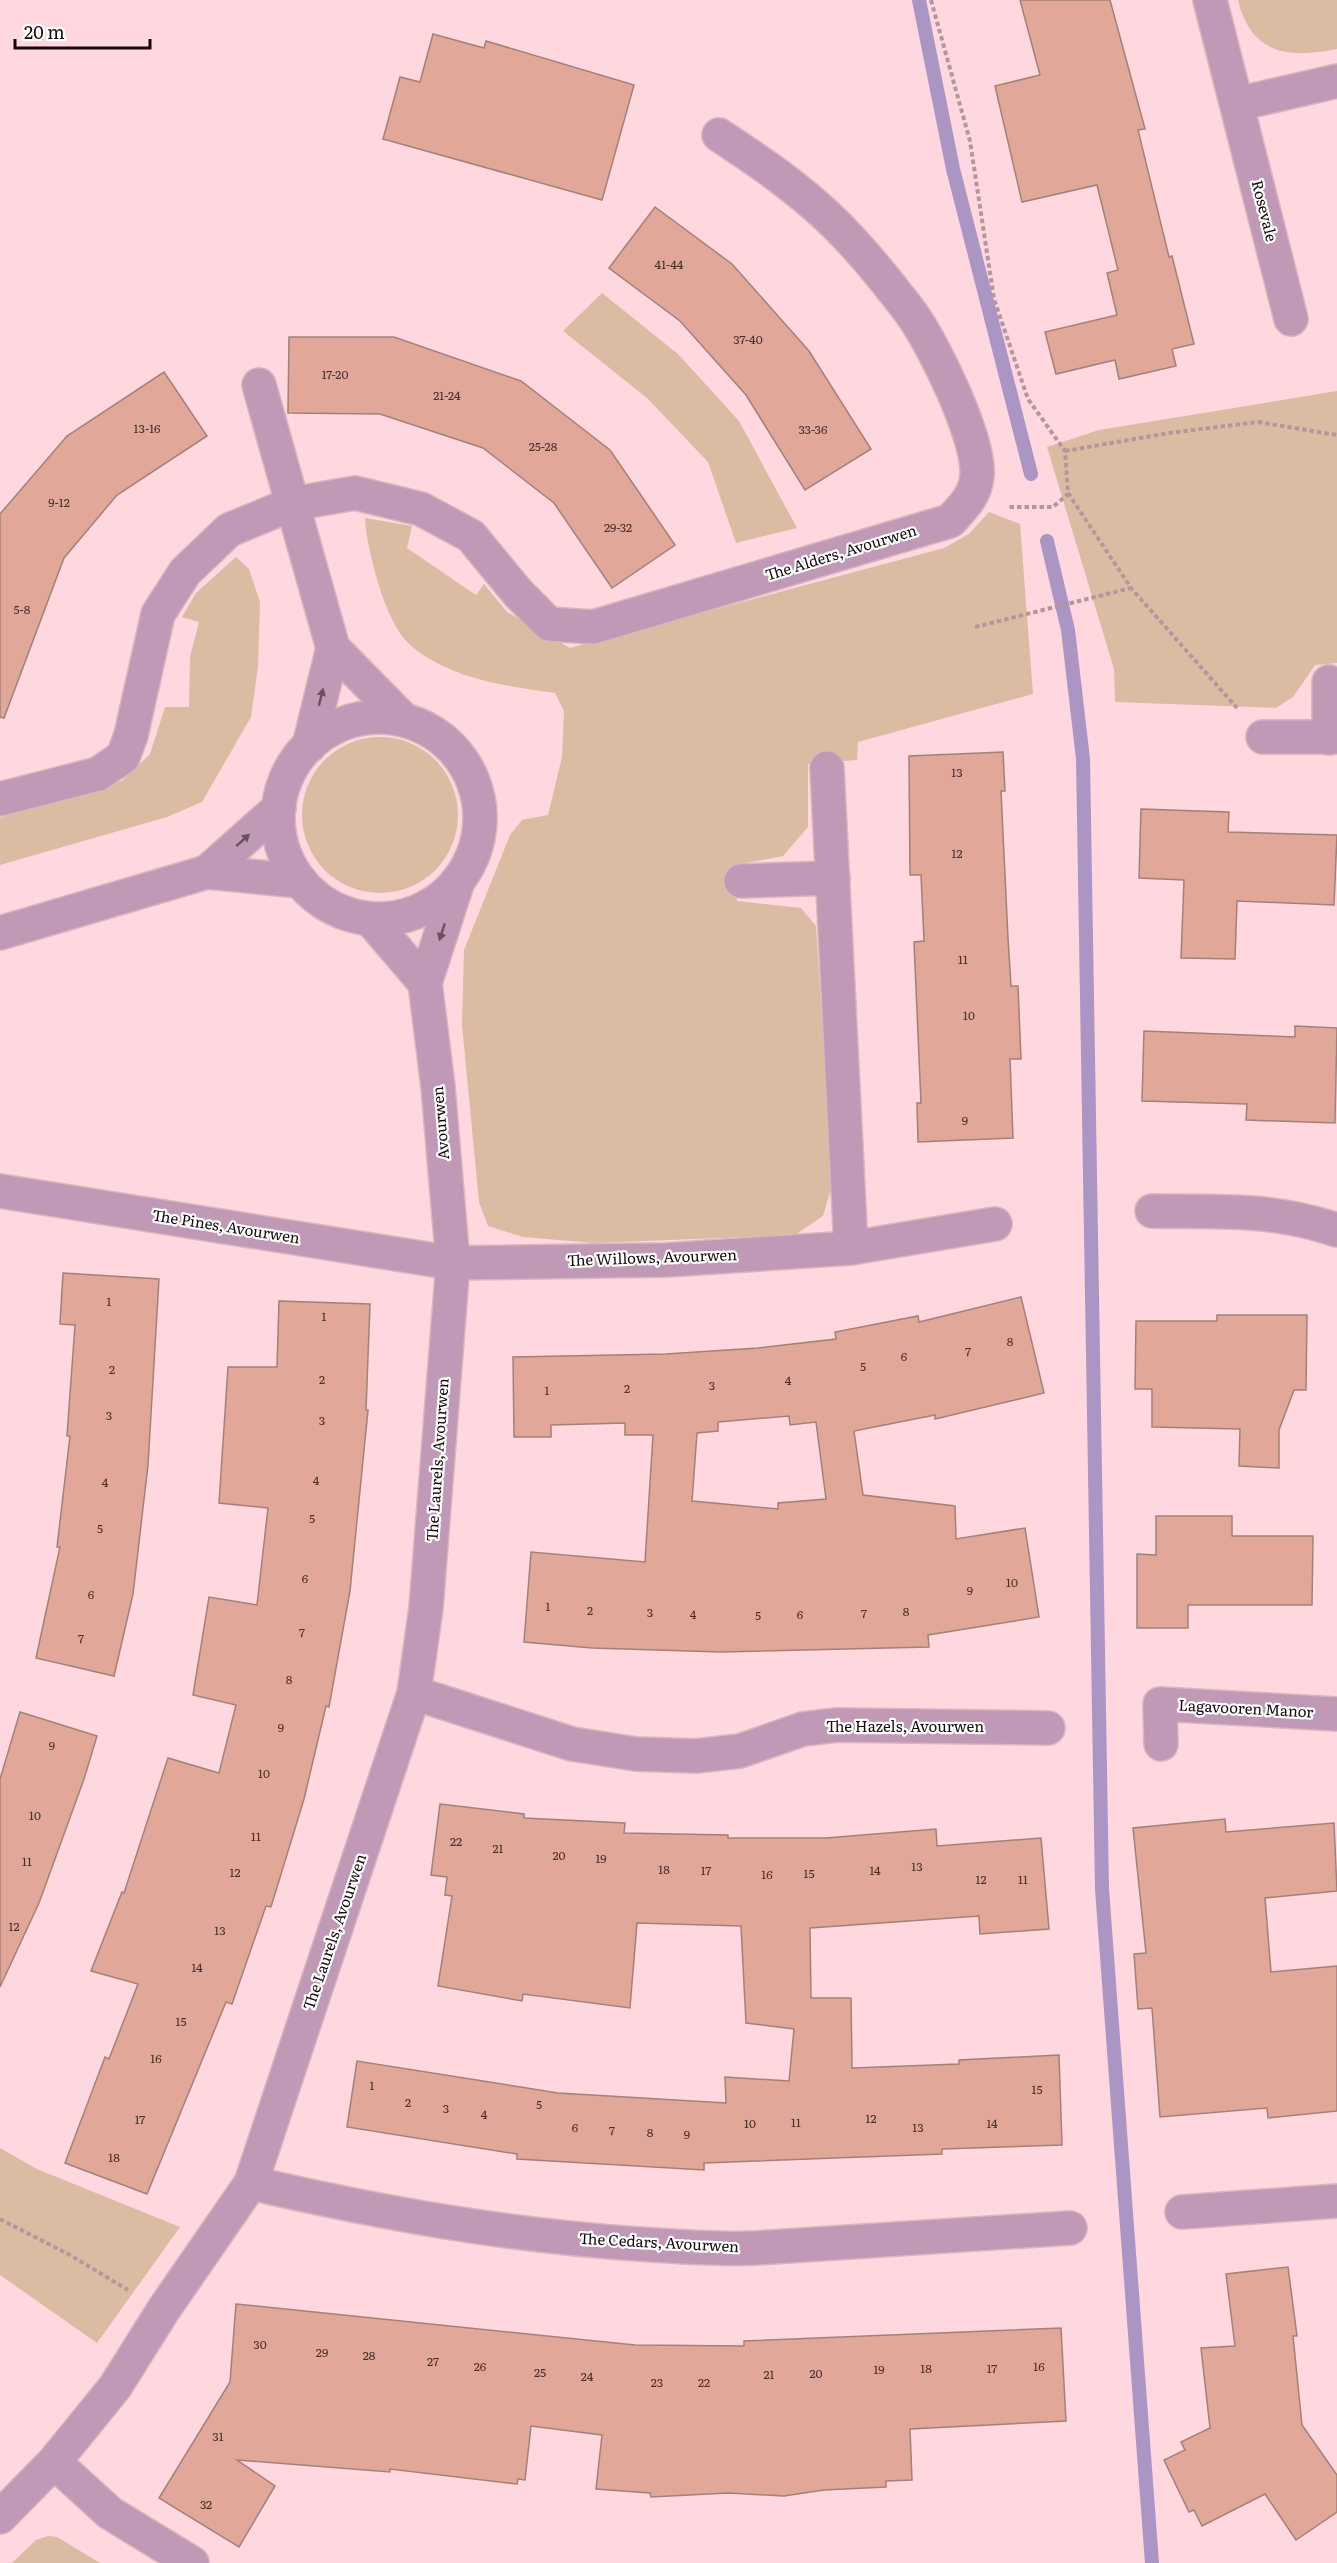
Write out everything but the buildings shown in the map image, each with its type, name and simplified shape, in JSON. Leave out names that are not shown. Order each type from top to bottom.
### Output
[{"type":"street","name":"Rosevale","points":[[1210,0],[1291,319]]},
{"type":"street","points":[[1237,104],[1337,81]]},
{"type":"street","points":[[719,135],[784,178],[829,218],[912,315],[968,424],[976,452],[977,477],[970,500]]},
{"type":"street","points":[[259,385],[333,648],[404,720]]},
{"type":"street","name":"The Alders, Avourwen","points":[[0,799],[98,774],[123,757],[131,735],[158,614],[185,572],[229,530],[292,504],[356,493],[421,509],[471,536],[518,593],[549,624],[593,627],[950,521],[970,500]]},
{"type":"street","points":[[309,746],[333,648]]},
{"type":"street","points":[[1263,737],[1333,737],[1329,682]]},
{"type":"street","name":"Avourwen","points":[[453,1263],[438,1087],[425,983],[458,881],[473,856],[480,829],[479,799],[470,772],[453,749],[430,731],[404,720],[378,717],[353,720],[329,730],[309,746],[294,764],[284,784],[279,808],[279,833],[287,859],[300,881],[328,904],[344,913],[370,919],[395,918],[419,911],[441,898],[458,881]]},
{"type":"street","points":[[828,768],[851,1248]]},
{"type":"street","points":[[207,872],[279,808]]},
{"type":"street","points":[[0,933],[207,872],[300,881]]},
{"type":"street","points":[[741,881],[833,878]]},
{"type":"street","points":[[370,919],[425,983]]},
{"type":"street","name":"The Pines, Avourwen","points":[[0,1191],[453,1263]]},
{"type":"street","points":[[1152,1211],[1263,1212],[1308,1220],[1337,1230]]},
{"type":"street","name":"The Willows, Avourwen","points":[[453,1263],[666,1260],[851,1248],[995,1224]]},
{"type":"street","name":"The Laurels, Avourwen","points":[[0,2517],[54,2462],[119,2383],[164,2309],[251,2183],[414,1693],[432,1542],[453,1263]]},
{"type":"street","name":"The Hazels, Avourwen","points":[[414,1693],[572,1744],[636,1754],[696,1756],[740,1751],[803,1729],[837,1725],[1048,1728]]},
{"type":"street","name":"Lagavooren Manor","points":[[1161,1744],[1160,1704],[1337,1714]]},
{"type":"street","name":"The Cedars, Avourwen","points":[[251,2183],[357,2208],[490,2230],[709,2248],[756,2248],[1070,2228]]},
{"type":"street","points":[[1182,2212],[1337,2201]]},
{"type":"street","points":[[54,2462],[110,2513],[192,2563]]},
{"type":"path","points":[[931,0],[970,141],[994,299],[1028,399],[1065,451],[1068,492],[1131,588],[1200,669],[1263,737]]},
{"type":"path","points":[[1065,451],[1169,433],[1258,422],[1337,435]]},
{"type":"path","points":[[970,500],[1020,509],[1053,507],[1068,492]]},
{"type":"path","points":[[975,627],[1131,588]]},
{"type":"path","points":[[0,2219],[164,2309]]},
{"type":"shaded area","points":[[1238,0],[1337,0],[1337,49],[1303,53],[1274,48],[1262,42],[1252,32]]},
{"type":"shaded area","points":[[602,293],[678,354],[739,421],[797,528],[736,543],[708,462],[647,398],[563,331]]},
{"type":"shaded area","points":[[1337,391],[1337,663],[1315,665],[1293,697],[1276,708],[1115,702],[1114,669],[1047,447],[1099,430]]},
{"type":"shaded area","points":[[989,512],[1020,524],[1033,694],[858,742],[857,760],[808,764],[808,827],[783,856],[735,865],[737,901],[801,908],[816,926],[832,1185],[823,1216],[795,1235],[594,1243],[523,1237],[488,1226],[479,1202],[462,1025],[464,950],[510,835],[522,820],[548,815],[562,757],[564,711],[555,693],[498,684],[460,673],[442,666],[410,645],[393,622],[381,593],[366,533],[365,518],[412,526],[407,548],[476,595],[484,584],[507,612],[570,648],[944,548],[969,534]]},
{"type":"shaded area","points":[[236,557],[249,569],[260,602],[258,666],[251,717],[202,802],[167,817],[0,865],[0,818],[122,781],[150,754],[165,707],[189,707],[190,657],[199,622],[182,617],[196,593]]},
{"type":"shaded area","points":[[380,737],[410,743],[435,760],[452,785],[458,815],[452,845],[435,870],[410,887],[380,893],[350,887],[325,870],[308,845],[302,815],[308,785],[325,760],[350,743]]},
{"type":"shaded area","points":[[0,2148],[37,2169],[180,2227],[97,2343],[0,2275]]},
{"type":"shaded area","points":[[48,2536],[57,2537],[100,2563],[12,2563],[36,2540]]},
{"type":"waterway","points":[[919,0],[953,169],[1031,474]]},
{"type":"waterway","points":[[1047,541],[1068,630],[1083,759],[1102,1889],[1152,2563]]}]
